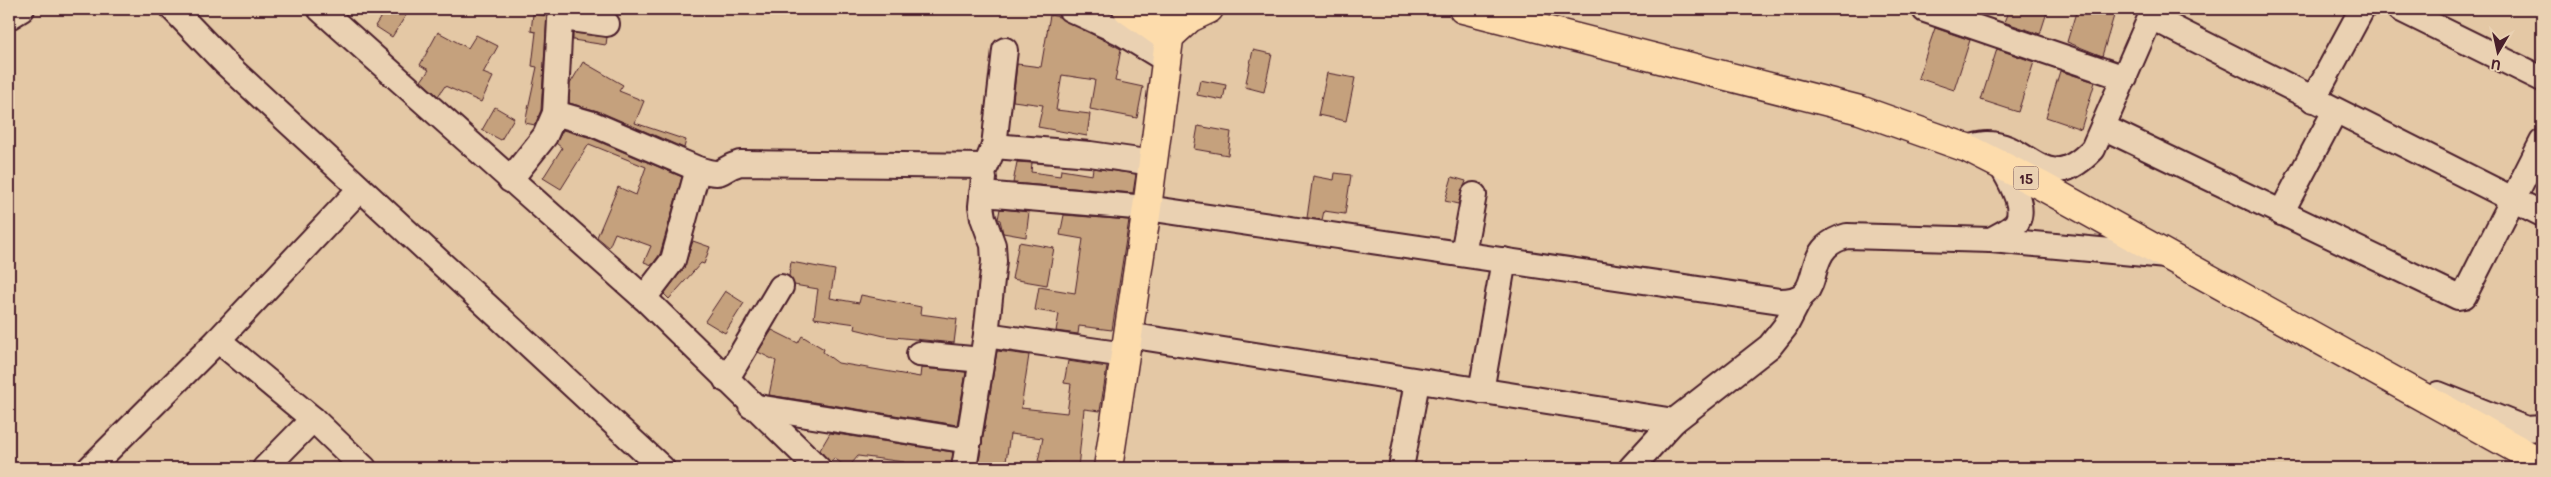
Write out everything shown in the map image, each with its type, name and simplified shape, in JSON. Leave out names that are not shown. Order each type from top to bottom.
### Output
[{"type":"main road","points":[[1127,9],[1167,49]]},
{"type":"main road","points":[[1110,468],[1173,9]]},
{"type":"main road","points":[[1167,49],[1190,18],[1210,9]]},
{"type":"main road","name":"15","points":[[1463,9],[1860,110],[1967,148],[2383,373],[2542,463]]},
{"type":"street","points":[[9,17],[22,9]]},
{"type":"street","points":[[173,9],[225,64],[662,468]]},
{"type":"street","points":[[320,9],[644,298],[751,406],[818,468]]},
{"type":"street","points":[[1070,9],[1120,32],[1167,49]]},
{"type":"street","points":[[2313,100],[2362,9]]},
{"type":"street","points":[[2400,9],[2542,79]]},
{"type":"street","points":[[1925,10],[2125,78]]},
{"type":"street","points":[[1967,148],[1987,144],[2010,151],[2045,169],[2064,170],[2074,166],[2093,149],[2152,13],[2313,100],[2542,214]]},
{"type":"street","points":[[510,180],[545,136],[555,113],[560,20],[563,18],[608,24]]},
{"type":"street","points":[[964,468],[986,335],[994,261],[994,245],[983,218],[982,194],[990,156],[1005,50]]},
{"type":"street","points":[[2281,213],[2335,111]]},
{"type":"street","points":[[555,113],[593,124],[698,169],[721,174],[740,163],[990,156],[1090,154],[1153,163]]},
{"type":"street","points":[[2103,127],[2458,297],[2464,296],[2542,142]]},
{"type":"street","points":[[1991,240],[2016,222],[2019,212],[2016,194],[2002,167]]},
{"type":"street","points":[[644,298],[673,260],[698,169]]},
{"type":"street","points":[[90,468],[218,340],[360,189]]},
{"type":"street","points":[[982,194],[1147,208],[1780,301],[1800,298]]},
{"type":"street","points":[[1463,253],[1474,195]]},
{"type":"street","points":[[1631,468],[1674,421],[1770,346],[1785,327],[1800,298],[1807,291],[1824,248],[1834,240],[1847,236],[1991,240],[2168,256]]},
{"type":"street","points":[[1481,391],[1504,260]]},
{"type":"street","points":[[726,380],[780,287]]},
{"type":"street","points":[[986,335],[1126,345],[1417,382],[1674,421]]},
{"type":"street","points":[[218,340],[313,419],[364,468]]},
{"type":"street","points":[[919,354],[982,360]]},
{"type":"street","points":[[2383,373],[2526,429],[2542,428]]},
{"type":"street","points":[[1401,468],[1417,382]]},
{"type":"street","points":[[751,406],[969,441]]},
{"type":"street","points":[[265,468],[313,419]]},
{"type":"building","points":[[386,9],[410,9],[392,37],[375,26]]},
{"type":"building","points":[[2009,9],[2048,9],[2040,34],[2004,22]]},
{"type":"building","points":[[2077,9],[2116,9],[2102,56],[2067,42]]},
{"type":"building","points":[[533,14],[547,16],[541,110],[535,125],[525,123],[537,67],[532,66],[536,32],[531,31]]},
{"type":"building","points":[[1050,15],[1059,17],[1121,49],[1115,81],[1143,87],[1137,118],[1090,109],[1095,80],[1062,75],[1056,110],[1090,114],[1087,136],[1038,127],[1043,105],[1013,101],[1017,64],[1041,67]]},
{"type":"building","points":[[1935,28],[1970,40],[1954,90],[1918,78]]},
{"type":"building","points":[[438,32],[468,48],[476,35],[498,46],[483,73],[493,77],[481,102],[445,86],[438,96],[421,81],[429,70],[420,65]]},
{"type":"building","points":[[573,33],[607,37],[606,45],[573,40]]},
{"type":"building","points":[[1997,49],[2034,62],[2018,112],[1981,100]]},
{"type":"building","points":[[1253,50],[1272,54],[1264,92],[1245,87]]},
{"type":"building","points":[[583,62],[623,85],[619,91],[644,101],[635,123],[686,140],[684,148],[598,111],[569,103],[570,84]]},
{"type":"building","points":[[2060,71],[2095,82],[2081,129],[2046,117]]},
{"type":"building","points":[[1327,73],[1355,78],[1346,121],[1318,115]]},
{"type":"building","points":[[1200,80],[1226,85],[1223,100],[1197,95]]},
{"type":"building","points":[[495,107],[514,118],[501,140],[482,130]]},
{"type":"building","points":[[1198,126],[1231,132],[1228,155],[1194,149]]},
{"type":"building","points":[[563,130],[588,137],[682,177],[660,254],[652,265],[644,262],[651,246],[615,233],[609,247],[597,237],[618,187],[636,195],[646,167],[589,144],[561,189],[543,178],[562,148],[556,143]]},
{"type":"building","points":[[1017,162],[1032,163],[1031,172],[1060,176],[1061,170],[1092,175],[1093,168],[1136,174],[1133,193],[1013,183]]},
{"type":"building","points":[[1335,173],[1351,175],[1345,214],[1324,211],[1322,220],[1307,218],[1313,176],[1334,180]]},
{"type":"building","points":[[1452,177],[1466,181],[1458,204],[1445,201]]},
{"type":"building","points":[[1000,209],[1029,212],[1026,237],[1003,233],[1000,220],[998,219]]},
{"type":"building","points":[[1064,215],[1129,220],[1112,330],[1079,326],[1078,334],[1056,331],[1059,314],[1035,310],[1039,287],[1075,293],[1083,239],[1060,235]]},
{"type":"building","points":[[693,241],[710,247],[704,264],[701,263],[669,299],[664,294],[684,268]]},
{"type":"building","points":[[1019,242],[1054,248],[1047,285],[1012,279]]},
{"type":"building","points":[[791,262],[835,270],[830,298],[859,303],[861,295],[921,307],[920,314],[957,319],[954,343],[884,336],[855,329],[856,324],[814,318],[818,289],[794,285],[789,276]]},
{"type":"building","points":[[725,291],[744,303],[725,333],[705,321]]},
{"type":"building","points":[[772,330],[798,343],[802,336],[824,349],[823,352],[838,363],[920,377],[921,368],[966,372],[957,425],[769,395],[776,361],[758,352]]},
{"type":"building","points":[[997,351],[1029,355],[1021,408],[1067,413],[1071,384],[1064,383],[1068,361],[1107,367],[1100,411],[1084,409],[1078,468],[1038,461],[1043,438],[1010,434],[1005,468],[978,468]]},
{"type":"building","points":[[830,433],[953,452],[951,468],[903,466],[904,462],[858,456],[848,468],[834,458],[830,463],[820,450]]}]
